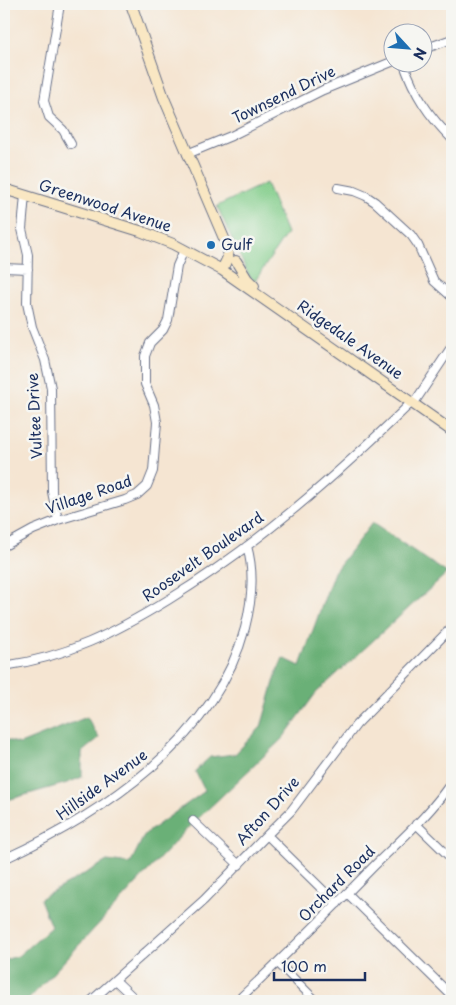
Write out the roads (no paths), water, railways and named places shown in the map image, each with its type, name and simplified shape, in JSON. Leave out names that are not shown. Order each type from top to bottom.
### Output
[{"type":"main road","points":[[131,4],[164,98],[226,244],[228,257],[226,273]]},
{"type":"main road","name":"Greenwood Avenue","points":[[4,189],[140,231],[184,250],[226,273]]},
{"type":"main road","points":[[226,244],[230,245],[236,260],[258,294]]},
{"type":"main road","points":[[226,273],[234,269],[236,260]]},
{"type":"main road","name":"Ridgedale Avenue","points":[[226,273],[452,430]]},
{"type":"street","points":[[60,4],[44,101],[49,116],[63,130],[71,144]]},
{"type":"street","points":[[91,4],[111,4]]},
{"type":"street","points":[[434,45],[452,39]]},
{"type":"street","name":"Townsend Drive","points":[[187,154],[231,136],[323,90],[384,65]]},
{"type":"street","points":[[406,72],[410,83],[427,112],[452,139]]},
{"type":"street","points":[[338,188],[354,190],[366,196],[410,235],[418,245],[434,281],[452,297]]},
{"type":"street","name":"Vultee Drive","points":[[25,195],[22,229],[28,255],[26,295],[28,315],[45,360],[50,388],[52,486],[54,506],[58,520]]},
{"type":"street","name":"Village Road","points":[[4,546],[58,520],[137,495],[147,486],[153,471],[157,422],[154,405],[145,384],[145,356],[150,343],[163,330],[168,320],[177,266],[184,250]]},
{"type":"street","points":[[4,268],[28,269]]},
{"type":"street","points":[[413,403],[452,346]]},
{"type":"street","name":"Roosevelt Boulevard","points":[[4,666],[59,655],[123,627],[185,589],[247,546],[319,489],[413,403]]},
{"type":"street","name":"Hillside Avenue","points":[[4,859],[68,827],[119,793],[158,761],[184,736],[203,713],[221,685],[243,635],[252,586],[250,556],[247,546]]},
{"type":"street","name":"Afton Drive","points":[[91,1001],[204,900],[268,835],[291,811],[356,725],[452,627]]},
{"type":"street","name":"Orchard Road","points":[[236,1001],[278,963],[416,824],[452,781]]},
{"type":"street","points":[[193,821],[239,865]]},
{"type":"street","points":[[416,824],[452,859]]},
{"type":"street","points":[[268,835],[337,904]]},
{"type":"street","points":[[347,893],[452,996]]},
{"type":"street","points":[[278,963],[316,1001]]},
{"type":"street","points":[[115,980],[137,1001]]},
{"type":"place","name":"Gulf","points":[[211,245]]}]
